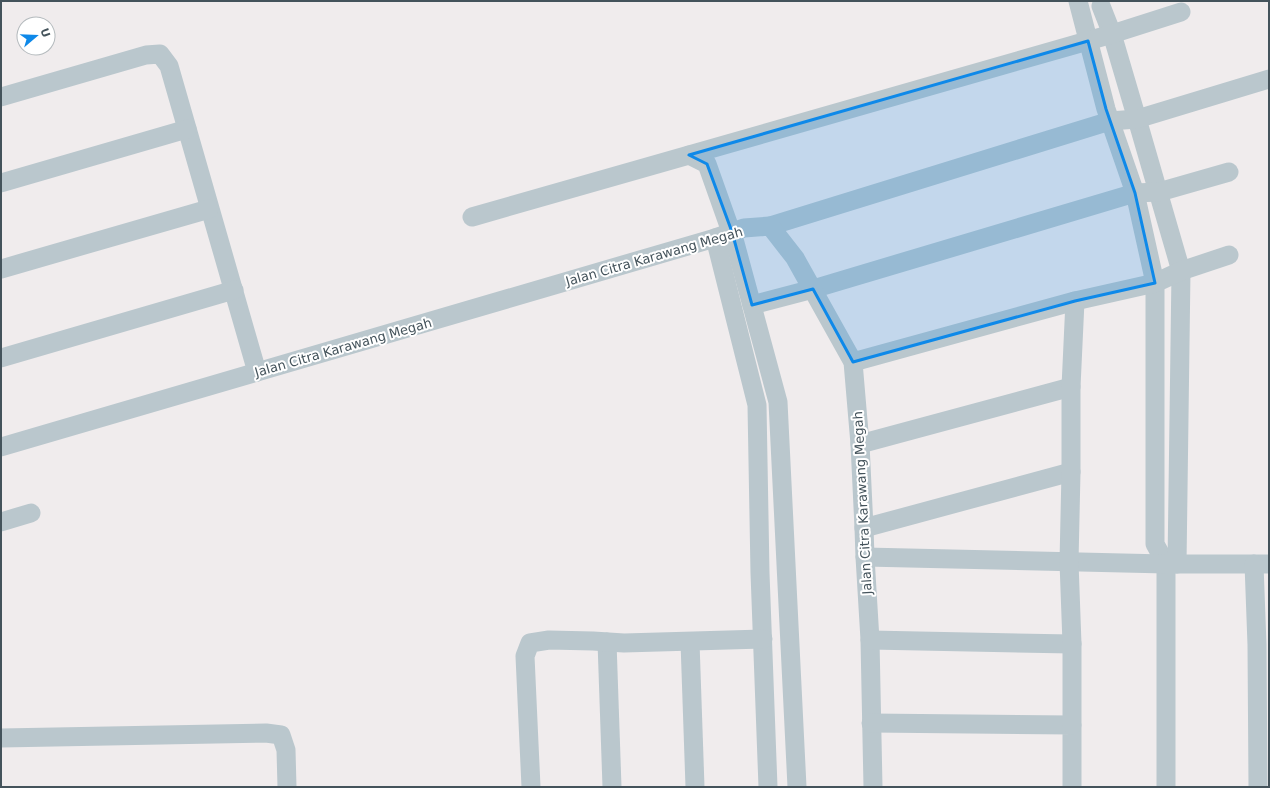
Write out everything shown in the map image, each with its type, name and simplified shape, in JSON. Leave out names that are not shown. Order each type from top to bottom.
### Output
[{"type":"street","points":[[1078,1],[1110,121],[1135,193],[1155,283],[1156,544],[1172,564]]},
{"type":"street","points":[[1101,6],[1112,34],[1181,271],[1166,787]]},
{"type":"street","points":[[472,217],[1088,41],[1181,12]]},
{"type":"street","points":[[1,97],[146,55],[160,54],[169,66],[257,372]]},
{"type":"street","points":[[770,226],[1110,121],[1137,118],[1269,79]]},
{"type":"street","points":[[1,183],[187,129]]},
{"type":"street","points":[[689,155],[707,164],[724,235],[757,405],[768,787]]},
{"type":"street","points":[[752,305],[813,289],[1135,193],[1159,192],[1229,172]]},
{"type":"street","points":[[1,269],[209,208]]},
{"type":"street","name":"Jalan Citra Karawang Megah","points":[[1,447],[744,228],[770,226],[795,258],[853,362],[860,444],[870,640],[873,787]]},
{"type":"street","points":[[724,235],[752,305],[778,402],[797,787]]},
{"type":"street","points":[[853,362],[1075,301],[1155,283],[1181,271],[1229,255]]},
{"type":"street","points":[[1,358],[234,290]]},
{"type":"street","points":[[1072,787],[1072,644],[1069,562],[1071,387],[1075,301]]},
{"type":"street","points":[[860,444],[1071,387]]},
{"type":"street","points":[[864,528],[1071,472]]},
{"type":"street","points":[[1,522],[31,513]]},
{"type":"street","points":[[865,557],[1172,564],[1261,564],[1263,728],[1258,787]]},
{"type":"street","points":[[531,787],[525,656],[530,643],[549,640],[624,644],[763,639]]},
{"type":"street","points":[[870,640],[1072,644]]},
{"type":"street","points":[[607,642],[612,787]]},
{"type":"street","points":[[690,642],[695,787]]},
{"type":"street","points":[[871,723],[1072,725]]},
{"type":"street","points":[[1,738],[266,733],[281,735],[286,750],[287,787]]},
{"type":"highlighted area","points":[[1088,41],[1106,109],[1135,193],[1155,283],[1075,301],[853,362],[813,289],[752,305],[732,232],[707,164],[689,155]]}]
